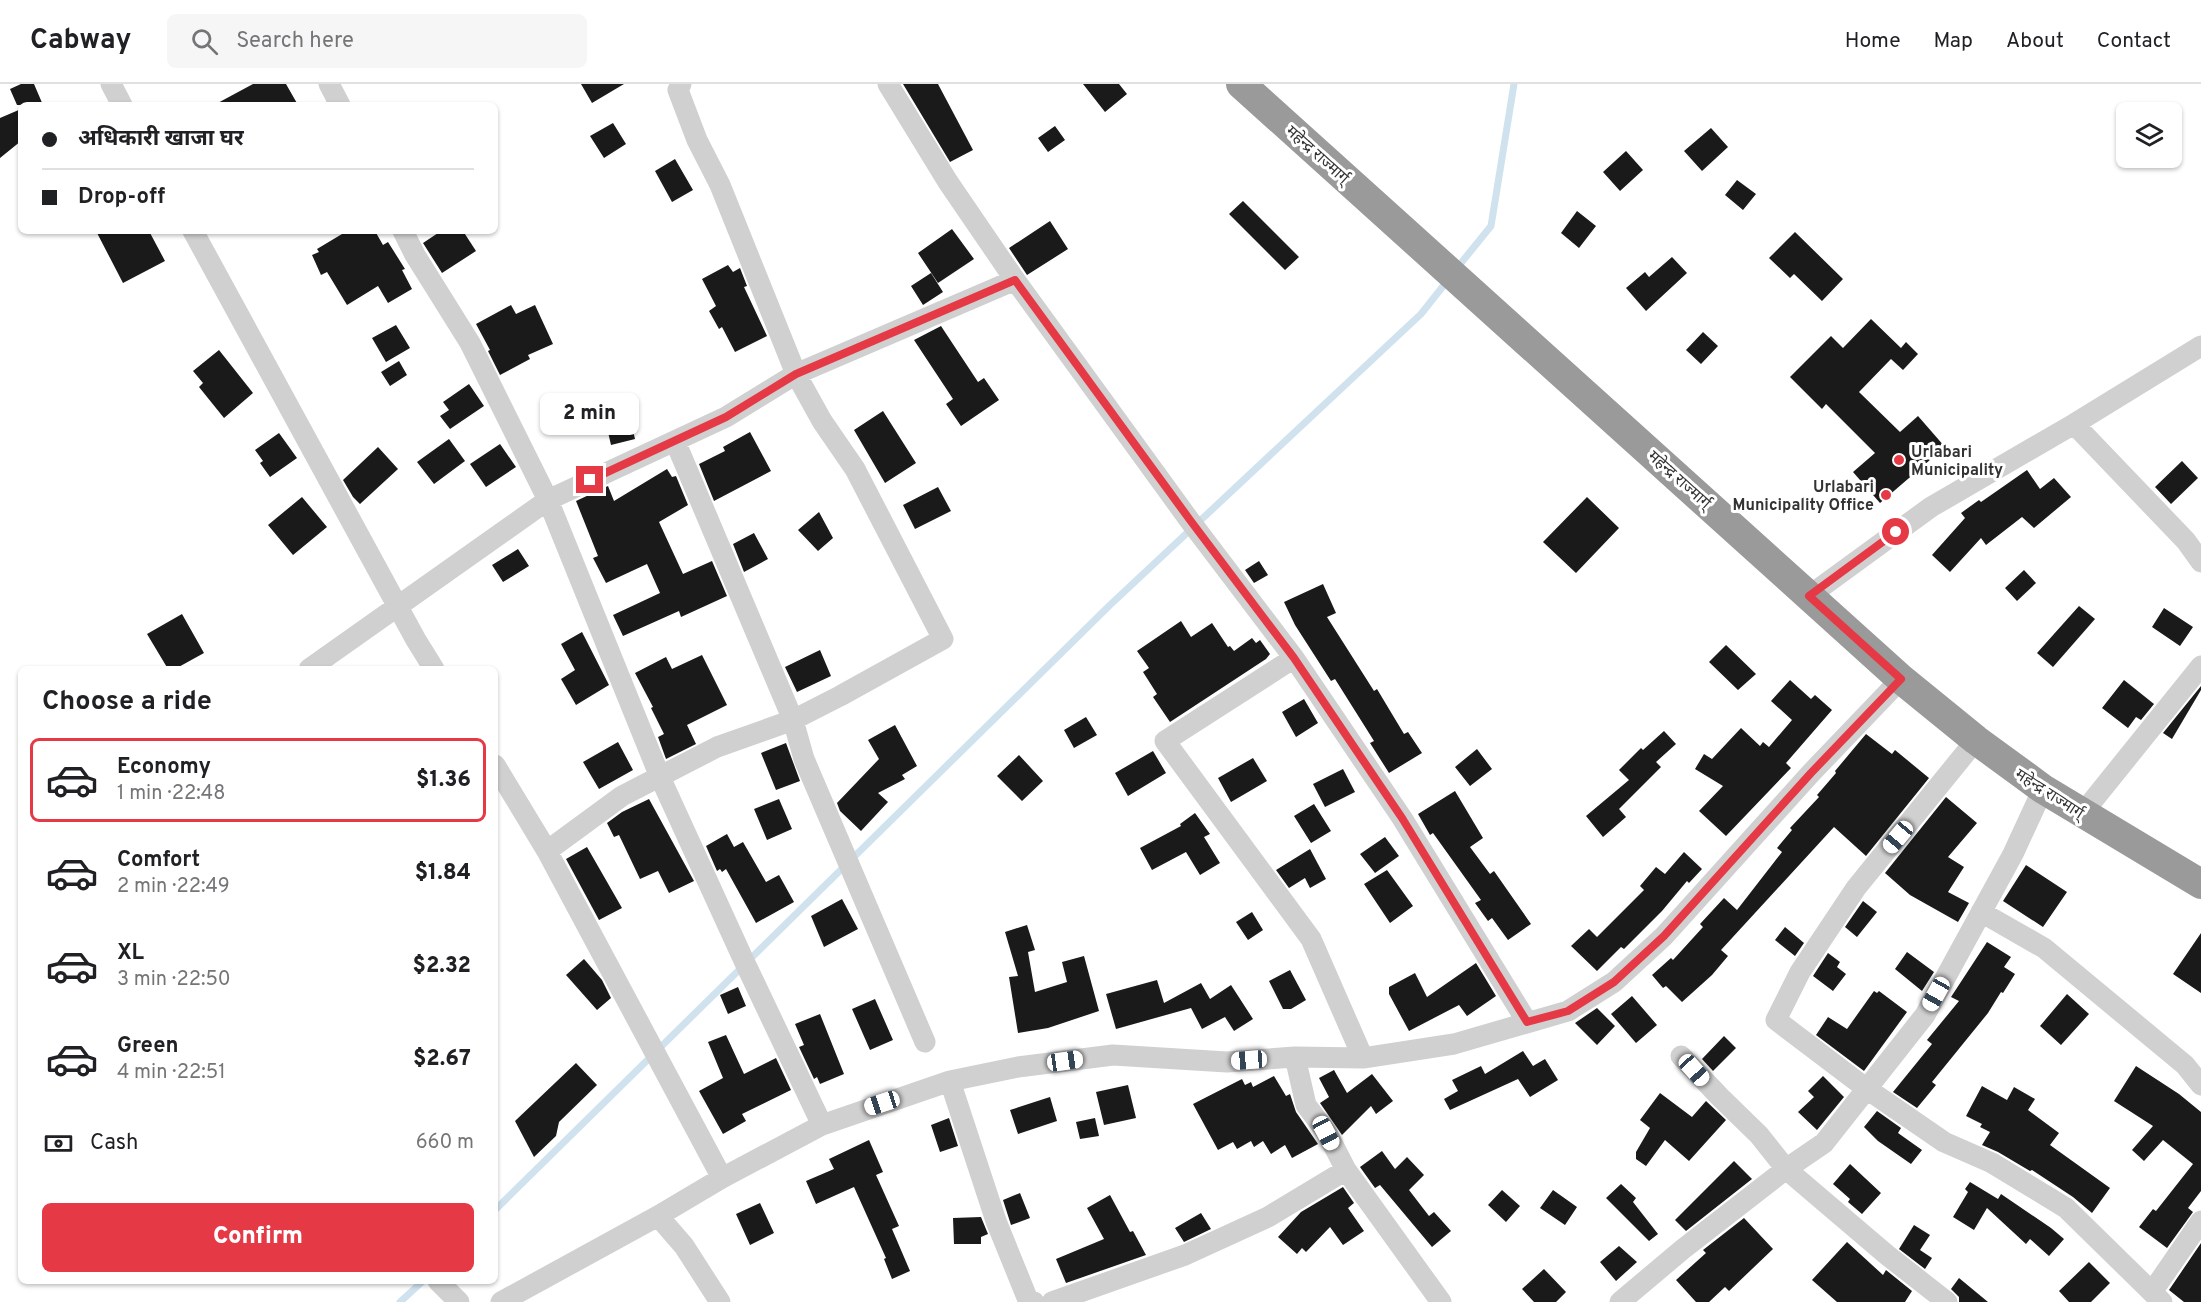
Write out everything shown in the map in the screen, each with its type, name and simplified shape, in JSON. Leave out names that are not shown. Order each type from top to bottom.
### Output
[{"type":"highway","name":"महेन्द्र राज्मार्ग्","points":[[1241,84],[1901,679],[1976,740],[2043,789],[2201,884]]},
{"type":"street","points":[[111,84],[120,102]]},
{"type":"street","points":[[329,84],[338,102]]},
{"type":"street","points":[[547,851],[622,796],[717,747],[793,720],[943,639],[855,469],[822,421],[796,374],[720,186],[697,140],[678,90],[681,84]]},
{"type":"street","points":[[888,84],[948,182],[1015,280],[1294,658],[1402,818],[1527,1022]]},
{"type":"street","points":[[195,234],[432,666]]},
{"type":"street","points":[[404,234],[415,255],[470,343],[548,500],[660,777],[822,1125]]},
{"type":"street","points":[[313,666],[548,500],[726,417],[796,374],[1015,280]]},
{"type":"street","points":[[1809,596],[1931,507],[2074,424],[2201,346]]},
{"type":"street","points":[[2074,424],[2186,541],[2201,562]]},
{"type":"street","points":[[675,441],[793,720],[804,759],[925,1041]]},
{"type":"street","points":[[1294,658],[1165,741],[1311,939],[1363,1058]]},
{"type":"street","points":[[2082,814],[2201,666]]},
{"type":"street","points":[[501,1302],[658,1216],[722,1178],[822,1125],[950,1081],[1018,1067],[1113,1055],[1227,1062],[1295,1057],[1363,1058],[1454,1044],[1568,1011],[1614,982],[1664,936],[1811,773],[1901,679]]},
{"type":"street","points":[[1976,740],[1856,888],[1800,972],[1776,1020],[1867,1089],[1944,1142],[1992,1163],[2066,1208],[2157,1297],[2201,1221]]},
{"type":"street","points":[[498,770],[547,851],[722,1178]]},
{"type":"street","points":[[1620,1302],[1683,1249],[1786,1169],[1824,1143],[1925,1015],[2013,854],[2043,789]]},
{"type":"street","points":[[1981,912],[2044,948],[2185,1065],[2201,1085]]},
{"type":"street","points":[[1682,1056],[1759,1135],[1786,1169],[1887,1255],[1947,1302]]},
{"type":"street","points":[[1295,1057],[1306,1105],[1326,1133],[1346,1170],[1441,1302]]},
{"type":"street","points":[[950,1081],[996,1221],[1028,1300],[1034,1302]]},
{"type":"street","points":[[1052,1302],[1196,1250],[1268,1217],[1346,1170]]},
{"type":"street","points":[[658,1216],[684,1246],[720,1302]]},
{"type":"street","points":[[441,1284],[459,1302]]},
{"type":"building","points":[[21,84],[34,84],[42,102],[18,102],[17,105],[10,89]]},
{"type":"building","points":[[253,84],[286,84],[296,102],[220,102]]},
{"type":"building","points":[[581,84],[624,84],[592,103]]},
{"type":"building","points":[[903,84],[938,84],[973,150],[950,162]]},
{"type":"building","points":[[1083,84],[1119,84],[1127,94],[1105,112]]},
{"type":"building","points":[[18,110],[18,143],[0,158],[0,118]]},
{"type":"building","points":[[613,123],[626,144],[604,158],[590,136]]},
{"type":"building","points":[[1055,126],[1065,140],[1048,152],[1038,138]]},
{"type":"building","points":[[1711,128],[1728,147],[1702,171],[1684,151]]},
{"type":"building","points":[[1626,151],[1643,170],[1620,191],[1603,172]]},
{"type":"building","points":[[675,159],[693,190],[672,202],[655,171]]},
{"type":"building","points":[[1737,180],[1756,194],[1743,210],[1725,195]]},
{"type":"building","points":[[1243,201],[1299,257],[1285,270],[1229,214]]},
{"type":"building","points":[[1577,211],[1596,226],[1579,248],[1561,233]]},
{"type":"building","points":[[1050,221],[1068,249],[1027,275],[1009,248]]},
{"type":"building","points":[[952,229],[974,259],[938,283],[918,253]]},
{"type":"building","points":[[1795,232],[1843,279],[1822,301],[1794,274],[1790,278],[1769,258]]},
{"type":"building","points":[[98,234],[151,234],[165,261],[123,283]]},
{"type":"building","points":[[342,234],[377,234],[383,245],[388,242],[405,269],[402,270],[412,289],[388,303],[378,286],[347,305],[327,272],[321,275],[312,255],[319,252],[317,249]]},
{"type":"building","points":[[436,234],[465,234],[476,251],[442,273],[423,243]]},
{"type":"building","points":[[1672,257],[1687,273],[1646,311],[1626,288],[1645,272],[1649,277]]},
{"type":"building","points":[[728,265],[733,272],[740,268],[747,286],[744,287],[767,336],[735,352],[722,327],[719,329],[709,311],[716,306],[702,279]]},
{"type":"building","points":[[931,273],[943,292],[923,305],[911,286]]},
{"type":"building","points":[[511,305],[516,314],[535,305],[553,344],[528,355],[530,359],[500,375],[476,324]]},
{"type":"building","points":[[1871,319],[1901,348],[1906,342],[1918,354],[1903,370],[1891,359],[1859,392],[1900,432],[1918,416],[1945,447],[1880,503],[1853,472],[1875,453],[1826,404],[1822,409],[1790,377],[1831,336],[1843,348]]},
{"type":"building","points":[[396,325],[410,348],[386,362],[372,338]]},
{"type":"building","points":[[941,326],[978,382],[984,378],[999,400],[961,426],[946,404],[953,399],[914,340]]},
{"type":"building","points":[[1703,332],[1718,346],[1701,364],[1686,350]]},
{"type":"building","points":[[219,350],[253,393],[224,418],[199,387],[203,383],[193,371]]},
{"type":"building","points":[[399,361],[407,375],[390,386],[381,372]]},
{"type":"building","points":[[469,384],[484,406],[450,429],[440,416],[449,410],[443,402]]},
{"type":"building","points":[[628,410],[635,439],[611,445],[604,415]]},
{"type":"building","points":[[883,411],[916,463],[885,483],[854,430]]},
{"type":"building","points":[[750,432],[771,471],[714,501],[699,464],[725,451],[723,447]]},
{"type":"building","points":[[279,433],[297,458],[270,477],[260,463],[263,461],[255,450]]},
{"type":"building","points":[[449,439],[465,461],[434,484],[417,462]]},
{"type":"building","points":[[500,444],[516,467],[486,487],[470,464]]},
{"type":"building","points":[[378,447],[398,469],[360,504],[343,480]]},
{"type":"building","points":[[2182,461],[2198,478],[2171,504],[2155,487]]},
{"type":"building","points":[[667,469],[672,477],[676,476],[688,505],[659,522],[683,574],[712,561],[727,596],[681,617],[679,611],[623,636],[613,615],[660,593],[647,564],[606,583],[593,558],[598,556],[576,501],[608,486],[614,501]]},
{"type":"building","points":[[2027,470],[2040,489],[2054,478],[2071,497],[2034,528],[2022,517],[1986,545],[1981,538],[1950,572],[1932,555],[1965,518],[1961,513]]},
{"type":"building","points":[[938,487],[951,511],[915,529],[903,505]]},
{"type":"building","points":[[302,497],[327,527],[293,555],[268,525]]},
{"type":"building","points":[[1587,497],[1619,528],[1576,573],[1543,542]]},
{"type":"building","points":[[819,512],[833,538],[818,551],[798,530]]},
{"type":"building","points":[[754,533],[768,559],[744,572],[733,544]]},
{"type":"building","points":[[518,549],[529,566],[503,582],[492,565]]},
{"type":"building","points":[[1259,561],[1268,575],[1254,583],[1245,570]]},
{"type":"building","points":[[2024,570],[2036,583],[2017,601],[2005,588]]},
{"type":"building","points":[[1323,584],[1336,613],[1327,617],[1374,691],[1377,689],[1404,734],[1408,732],[1422,753],[1389,773],[1370,743],[1374,741],[1335,679],[1331,681],[1295,625],[1284,602]]},
{"type":"building","points":[[2079,606],[2095,619],[2053,667],[2037,653]]},
{"type":"building","points":[[2164,608],[2193,627],[2180,646],[2152,627]]},
{"type":"building","points":[[182,614],[204,653],[180,666],[166,666],[147,634]]},
{"type":"building","points":[[1181,621],[1191,637],[1212,623],[1228,647],[1230,646],[1234,651],[1252,638],[1256,643],[1260,640],[1270,654],[1266,659],[1170,722],[1153,697],[1157,694],[1143,672],[1149,668],[1137,651]]},
{"type":"building","points":[[582,632],[609,685],[576,705],[561,679],[575,670],[561,644]]},
{"type":"building","points":[[1726,645],[1756,674],[1738,690],[1709,662]]},
{"type":"building","points":[[820,650],[831,676],[797,692],[785,667]]},
{"type":"building","points":[[702,655],[727,705],[687,725],[696,744],[666,759],[658,737],[664,734],[635,673],[666,657],[672,669]]},
{"type":"building","points":[[1790,680],[1811,699],[1815,695],[1832,710],[1786,763],[1791,768],[1726,836],[1699,811],[1723,786],[1695,769],[1704,754],[1712,759],[1741,728],[1760,746],[1763,742],[1769,747],[1792,720],[1771,701]]},
{"type":"building","points":[[2124,680],[2154,704],[2141,720],[2136,717],[2128,728],[2102,708]]},
{"type":"building","points":[[2201,686],[2201,690],[2172,739],[2163,733]]},
{"type":"building","points":[[1304,699],[1318,723],[1296,737],[1282,712]]},
{"type":"building","points":[[1086,717],[1097,735],[1074,748],[1064,730]]},
{"type":"building","points":[[895,725],[917,766],[902,775],[905,779],[878,793],[888,802],[861,831],[840,811],[837,803],[879,759],[868,740]]},
{"type":"building","points":[[1664,731],[1676,744],[1656,762],[1661,767],[1619,809],[1626,817],[1603,837],[1586,816],[1629,780],[1619,770],[1641,748],[1643,750]]},
{"type":"building","points":[[1866,734],[1892,754],[1895,750],[1929,778],[1866,856],[1834,827],[1721,950],[1728,956],[1712,975],[1682,1002],[1666,986],[1663,988],[1652,975],[1671,958],[1673,960],[1703,927],[1700,924],[1724,898],[1737,910],[1782,852],[1777,848],[1792,830],[1790,828],[1819,797],[1817,795]]},
{"type":"building","points":[[618,742],[633,770],[599,789],[583,762]]},
{"type":"building","points":[[786,743],[800,781],[776,790],[761,753]]},
{"type":"building","points":[[1477,749],[1492,769],[1470,786],[1455,767]]},
{"type":"building","points":[[1153,751],[1166,773],[1128,796],[1115,773]]},
{"type":"building","points":[[1019,755],[1043,781],[1022,801],[997,776]]},
{"type":"building","points":[[1253,758],[1267,781],[1231,802],[1218,778]]},
{"type":"building","points":[[1343,769],[1355,792],[1325,807],[1313,784]]},
{"type":"building","points":[[1455,791],[1483,838],[1470,847],[1490,874],[1494,871],[1531,924],[1508,940],[1492,918],[1488,921],[1475,903],[1481,900],[1433,833],[1430,835],[1418,814]]},
{"type":"building","points":[[1946,797],[1977,823],[1948,857],[1964,867],[1948,892],[1969,903],[1958,922],[1910,895],[1885,873]]},
{"type":"building","points":[[649,799],[694,881],[669,893],[658,871],[640,879],[619,835],[614,837],[607,823],[622,812]]},
{"type":"building","points":[[779,799],[792,829],[767,840],[754,809]]},
{"type":"building","points":[[1314,804],[1331,831],[1311,843],[1294,816]]},
{"type":"building","points":[[1195,813],[1210,834],[1204,837],[1220,863],[1200,875],[1186,852],[1152,870],[1140,848],[1181,826],[1180,824]]},
{"type":"building","points":[[727,834],[734,847],[743,842],[766,882],[779,875],[794,902],[756,923],[726,869],[722,872],[720,869],[717,871],[706,846]]},
{"type":"building","points":[[1385,837],[1399,856],[1375,873],[1360,854]]},
{"type":"building","points":[[587,847],[622,908],[599,920],[566,859]]},
{"type":"building","points":[[1310,849],[1326,879],[1310,888],[1305,878],[1289,888],[1276,870]]},
{"type":"building","points":[[1684,852],[1702,869],[1689,883],[1687,881],[1662,911],[1624,949],[1621,947],[1597,971],[1571,946],[1589,929],[1597,937],[1644,890],[1640,886],[1656,867],[1665,874]]},
{"type":"building","points":[[2026,865],[2067,892],[2043,927],[2003,901]]},
{"type":"building","points":[[1387,870],[1413,906],[1390,923],[1364,884]]},
{"type":"building","points":[[842,899],[858,929],[824,947],[811,916]]},
{"type":"building","points":[[1863,901],[1877,912],[1857,937],[1845,927]]},
{"type":"building","points":[[1252,912],[1263,930],[1248,940],[1236,922]]},
{"type":"building","points":[[1027,925],[1035,950],[1028,952],[1035,992],[1067,982],[1062,962],[1084,956],[1099,1011],[1048,1028],[1018,1033],[1009,977],[1018,976],[1005,932]]},
{"type":"building","points":[[1785,927],[1804,943],[1795,956],[1775,940]]},
{"type":"building","points":[[2201,933],[2201,993],[2173,974]]},
{"type":"building","points":[[1987,942],[2011,957],[2004,967],[2015,974],[1988,1013],[1932,1082],[1936,1085],[1917,1108],[1893,1092],[1932,1044],[1927,1040],[1959,1001],[1951,997]]},
{"type":"building","points":[[1907,952],[1934,972],[1922,991],[1895,969]]},
{"type":"building","points":[[1828,953],[1840,962],[1837,967],[1846,974],[1833,991],[1813,976]]},
{"type":"building","points":[[584,959],[602,980],[611,998],[597,1010],[566,975]]},
{"type":"building","points":[[1476,963],[1496,996],[1467,1016],[1459,1005],[1409,1031],[1389,994],[1389,987],[1415,973],[1427,997]]},
{"type":"building","points":[[1290,970],[1306,1000],[1291,1009],[1283,1009],[1269,981]]},
{"type":"building","points":[[1157,980],[1164,1003],[1201,983],[1210,999],[1231,985],[1253,1019],[1234,1031],[1225,1017],[1202,1029],[1191,1008],[1116,1029],[1106,994]]},
{"type":"building","points":[[738,987],[746,1006],[728,1014],[720,995]]},
{"type":"building","points":[[1874,991],[1877,993],[1879,991],[1907,1012],[1864,1071],[1816,1035],[1828,1017],[1847,1029]]},
{"type":"building","points":[[2067,994],[2089,1014],[2061,1045],[2040,1026]]},
{"type":"building","points":[[1632,996],[1657,1025],[1636,1043],[1611,1014]]},
{"type":"building","points":[[875,999],[893,1040],[870,1050],[852,1009]]},
{"type":"building","points":[[1597,1008],[1615,1026],[1597,1045],[1575,1023]]},
{"type":"building","points":[[820,1014],[844,1074],[820,1084],[817,1077],[814,1079],[799,1047],[804,1045],[795,1024]]},
{"type":"building","points":[[726,1035],[744,1074],[776,1058],[791,1090],[742,1114],[746,1121],[723,1134],[699,1091],[723,1078],[708,1042]]},
{"type":"building","points":[[1724,1036],[1736,1048],[1713,1071],[1702,1059]]},
{"type":"building","points":[[1523,1051],[1533,1066],[1545,1059],[1558,1080],[1530,1097],[1518,1079],[1450,1110],[1444,1099],[1458,1091],[1452,1080],[1481,1066],[1485,1074]]},
{"type":"building","points":[[576,1063],[597,1085],[559,1122],[556,1136],[534,1157],[515,1121]]},
{"type":"building","points":[[2136,1066],[2179,1094],[2201,1112],[2201,1191],[2188,1208],[2193,1212],[2167,1248],[2139,1227],[2153,1209],[2156,1211],[2193,1164],[2163,1140],[2144,1161],[2132,1150],[2153,1126],[2114,1101]]},
{"type":"building","points":[[1334,1070],[1347,1093],[1372,1074],[1393,1101],[1376,1114],[1371,1106],[1342,1135],[1320,1103],[1329,1097],[1319,1078]]},
{"type":"building","points":[[1274,1076],[1286,1096],[1290,1094],[1296,1112],[1318,1144],[1292,1158],[1285,1145],[1271,1154],[1263,1141],[1254,1147],[1251,1141],[1237,1149],[1233,1142],[1218,1150],[1193,1104],[1242,1079],[1245,1085],[1251,1082],[1253,1087]]},
{"type":"building","points":[[1823,1076],[1844,1097],[1817,1130],[1798,1112],[1814,1097],[1808,1091]]},
{"type":"building","points":[[1128,1085],[1136,1118],[1104,1125],[1096,1092]]},
{"type":"building","points":[[1982,1086],[2007,1100],[2014,1087],[2035,1099],[2028,1110],[2059,1133],[2050,1145],[2110,1188],[2092,1213],[2073,1197],[2032,1170],[1982,1145],[1990,1132],[1980,1127],[1982,1124],[1966,1116]]},
{"type":"building","points":[[1660,1093],[1692,1117],[1706,1101],[1726,1120],[1689,1161],[1665,1140],[1646,1166],[1636,1159],[1636,1152],[1650,1128],[1640,1120]]},
{"type":"building","points":[[1050,1097],[1057,1121],[1018,1134],[1010,1110]]},
{"type":"building","points":[[1877,1111],[1901,1128],[1898,1133],[1922,1150],[1911,1164],[1878,1141],[1864,1127]]},
{"type":"building","points":[[949,1118],[958,1146],[940,1152],[931,1125]]},
{"type":"building","points":[[1095,1118],[1099,1136],[1080,1139],[1076,1122]]},
{"type":"building","points":[[869,1140],[883,1172],[876,1175],[899,1226],[892,1229],[910,1271],[892,1279],[884,1259],[886,1258],[854,1187],[816,1204],[806,1181],[834,1169],[829,1159]]},
{"type":"building","points":[[1382,1151],[1395,1169],[1407,1157],[1424,1175],[1409,1190],[1429,1216],[1434,1212],[1451,1231],[1432,1247],[1380,1185],[1375,1188],[1360,1167]]},
{"type":"building","points":[[1734,1161],[1752,1179],[1686,1231],[1675,1220]]},
{"type":"building","points":[[1850,1164],[1881,1193],[1862,1214],[1833,1184]]},
{"type":"building","points":[[1970,1182],[1998,1199],[2001,1194],[2064,1239],[2049,1256],[2030,1239],[2026,1244],[1987,1208],[1974,1230],[1953,1217],[1968,1192],[1965,1189]]},
{"type":"building","points":[[1621,1184],[1636,1198],[1633,1202],[1658,1234],[1649,1241],[1606,1198]]},
{"type":"building","points":[[1343,1187],[1354,1203],[1348,1208],[1364,1231],[1343,1245],[1330,1227],[1306,1252],[1302,1248],[1297,1254],[1278,1237],[1301,1212]]},
{"type":"building","points":[[1502,1190],[1520,1206],[1506,1222],[1488,1205]]},
{"type":"building","points":[[1553,1190],[1577,1207],[1565,1225],[1540,1208]]},
{"type":"building","points":[[1020,1193],[1030,1218],[1011,1225],[1003,1200]]},
{"type":"building","points":[[1110,1195],[1130,1232],[1133,1231],[1146,1255],[1066,1283],[1056,1259],[1104,1239],[1087,1208]]},
{"type":"building","points":[[760,1203],[774,1233],[750,1245],[736,1214]]},
{"type":"building","points":[[1201,1213],[1211,1229],[1184,1242],[1175,1228]]},
{"type":"building","points":[[981,1217],[988,1234],[981,1237],[981,1244],[954,1244],[953,1218]]},
{"type":"building","points":[[1744,1218],[1773,1249],[1729,1291],[1725,1287],[1709,1302],[1696,1302],[1676,1280],[1706,1253],[1703,1250]]},
{"type":"building","points":[[1914,1225],[1930,1235],[1920,1250],[1932,1258],[1925,1269],[1899,1249]]},
{"type":"building","points":[[1847,1242],[1883,1275],[1886,1270],[1912,1291],[1905,1302],[1837,1302],[1812,1280]]},
{"type":"building","points":[[2201,1243],[2201,1302],[2184,1302],[2169,1290]]},
{"type":"building","points":[[1619,1246],[1637,1262],[1616,1281],[1600,1262]]},
{"type":"building","points":[[2089,1262],[2110,1283],[2091,1302],[2069,1302],[2059,1291]]},
{"type":"building","points":[[1544,1269],[1566,1292],[1556,1302],[1534,1302],[1522,1289]]},
{"type":"building","points":[[1959,1278],[1988,1302],[1959,1302],[1959,1297],[1951,1289]]},
{"type":"waterway","points":[[1457,268],[1491,226],[1514,84]]},
{"type":"waterway","points":[[498,1207],[1110,605],[1421,314],[1448,280]]},
{"type":"waterway","points":[[400,1302],[420,1284]]},
{"type":"place","name":"Urlabari Municipality","points":[[1899,460]]},
{"type":"place","name":"Urlabari Municipality Office","points":[[1886,495]]},
{"type":"route","points":[[590,480],[726,417],[796,374],[1015,280],[1294,658],[1402,818],[1527,1022],[1568,1011],[1614,982],[1664,936],[1811,773],[1901,679],[1809,596],[1896,532]]}]
